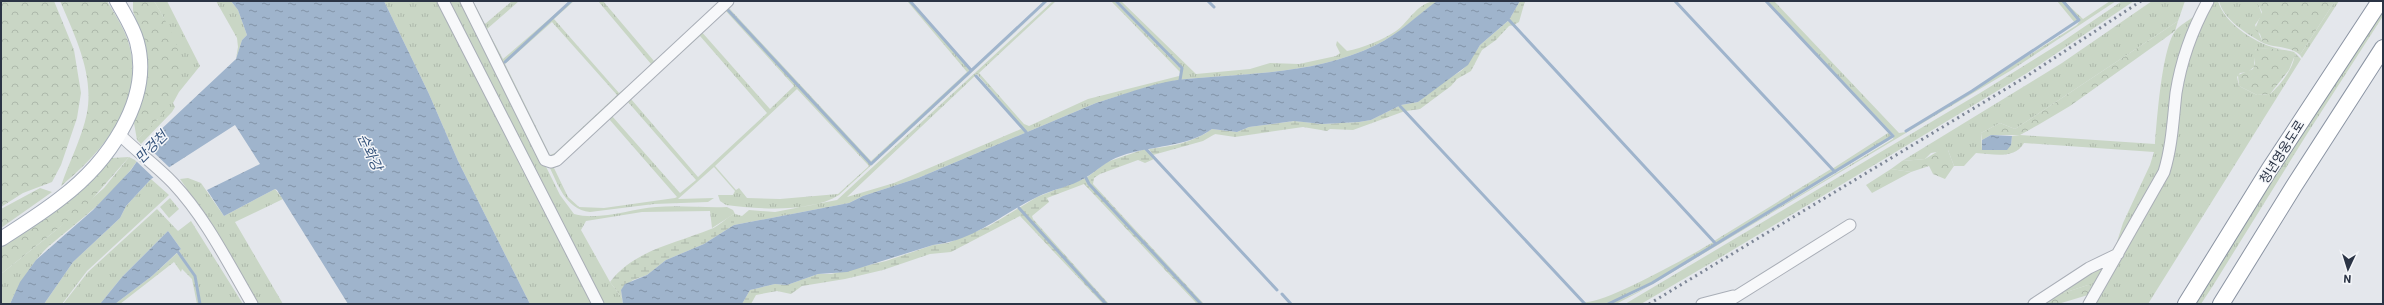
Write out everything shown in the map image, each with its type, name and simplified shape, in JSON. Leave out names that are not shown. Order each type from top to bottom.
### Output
[{"type":"highway","name":"청년영웅도로","points":[[2186,304],[2278,158],[2380,1]]},
{"type":"highway","points":[[2221,304],[2383,48]]},
{"type":"main road","points":[[1,239],[62,198],[80,181],[120,134],[128,121],[136,97],[140,64],[134,32],[117,1]]},
{"type":"street","points":[[443,1],[598,304]]},
{"type":"street","points":[[466,1],[545,160],[551,162],[557,160],[728,1]]},
{"type":"street","points":[[2089,304],[2164,172],[2169,157],[2176,92],[2184,59],[2192,33],[2208,1]]},
{"type":"street","points":[[120,134],[131,146],[173,183],[207,228],[252,304]]},
{"type":"street","points":[[1724,304],[1787,266],[1850,225]]},
{"type":"street","points":[[2034,304],[2089,268],[2118,254]]},
{"type":"street","points":[[1702,304],[1723,297],[1736,296]]},
{"type":"green space","points":[[1,1],[54,1],[74,50],[81,93],[77,118],[61,165],[52,182],[23,193],[1,207]]},
{"type":"green space","points":[[60,1],[107,1],[126,36],[130,48],[132,69],[130,89],[125,108],[116,126],[91,158],[61,186],[82,132],[87,113],[88,84],[82,56]]},
{"type":"green space","points":[[133,1],[154,1],[175,42],[180,59],[181,75],[177,90],[169,105],[137,140],[134,123],[144,92],[142,37],[133,11]]},
{"type":"green space","points":[[154,1],[167,1],[200,66],[179,92],[173,103],[175,107],[172,112],[141,144],[137,140],[158,119],[164,18]]},
{"type":"green space","points":[[216,1],[231,1],[238,10],[247,35],[242,40],[236,59],[238,47],[237,38]]},
{"type":"green space","points":[[384,1],[439,1],[595,304],[530,304],[458,161],[429,94]]},
{"type":"green space","points":[[446,1],[464,1],[560,195],[574,214],[594,216],[615,214],[646,208],[674,206],[727,207],[733,210],[735,214],[742,216],[749,210],[775,212],[837,200],[1053,1],[1056,1],[979,73],[1024,124],[1029,126],[1088,99],[1179,76],[1180,79],[1183,68],[1118,1],[1121,1],[1196,74],[1250,69],[1270,63],[1299,64],[1336,56],[1340,53],[1336,45],[1337,41],[1347,51],[1385,38],[1401,27],[1424,4],[1437,1],[1392,36],[1354,55],[1330,62],[1283,71],[1186,79],[1141,89],[1096,103],[918,178],[863,196],[849,203],[734,225],[734,214],[712,228],[710,211],[642,212],[586,221],[581,230],[610,282],[622,298],[623,304],[601,304]],"holes":[[[977,74],[1026,132],[1021,129],[894,183],[847,197]]]},
{"type":"green space","points":[[468,1],[473,1],[485,24],[512,1],[519,1],[487,29],[503,59],[570,1],[505,62],[571,1],[574,1],[554,19],[619,93],[640,77],[577,139],[549,159]],"holes":[[[552,22],[617,95],[555,153],[550,155],[505,64]]]},
{"type":"green space","points":[[598,1],[603,1],[654,61],[672,47],[642,73],[651,64]]},
{"type":"green space","points":[[730,1],[734,2],[729,8],[871,161],[967,72],[907,1],[909,1],[970,70],[871,164],[1049,1],[839,195],[827,201],[814,205],[784,208],[753,208],[726,205],[720,201],[718,195],[733,195],[735,191],[714,167],[678,199],[714,198],[708,202],[654,204],[590,212],[581,210],[574,206],[563,194],[548,164],[612,116],[680,193],[696,180],[628,102],[631,99],[698,177],[767,113],[700,36],[632,97],[700,30],[770,109],[794,86],[724,9]],"holes":[[[728,8],[870,163],[727,9]],[[797,89],[869,166],[838,194],[780,199],[747,198],[739,188],[736,190],[715,166]],[[609,119],[677,197],[604,208],[579,207],[568,197],[554,168],[559,166]]]},
{"type":"green space","points":[[1111,1],[1114,1],[1181,69],[1180,72]]},
{"type":"green space","points":[[1520,1],[1525,1],[1519,22],[1514,25],[1509,20]]},
{"type":"green space","points":[[1767,1],[1774,1],[1899,133],[1906,132],[2077,25],[2080,20],[2064,1],[2083,19],[2110,1],[2116,1],[2010,71],[1639,292],[1616,304],[1610,304],[1653,283],[1893,139],[1894,135]]},
{"type":"green space","points":[[2057,1],[2062,1],[2078,20],[2075,23]]},
{"type":"green space","points":[[2122,1],[2134,1],[2027,73],[1641,304],[1625,304],[1980,93],[2062,42]]},
{"type":"green space","points":[[2152,1],[2185,1],[2178,21],[2015,129],[2000,123],[1981,133],[1982,150],[1997,150],[2011,145],[2012,136],[2020,135],[2155,144],[2161,84],[2167,51],[2176,30],[2193,17],[2175,70],[2164,163],[2117,250],[2029,304],[2025,304],[2115,248],[2123,223],[2150,165],[2154,152],[2024,143],[2015,152],[2009,154],[1996,155],[1976,153],[1964,166],[1954,166],[1948,150],[1931,153],[1925,159],[1902,161],[2062,63]]},
{"type":"green space","points":[[2214,1],[2218,1],[2227,18],[2235,26],[2253,39],[2281,49],[2261,48],[2255,50],[2254,67],[2248,72],[2240,73],[2237,77],[2239,86],[2257,95],[2270,94],[2282,81],[2290,69],[2293,63],[2294,52],[2301,59],[2148,304],[2091,304],[2173,160],[2183,81],[2197,34]]},
{"type":"green space","points":[[2219,1],[2253,1],[2258,3],[2262,15],[2255,25],[2263,43],[2243,31],[2230,20],[2221,8]]},
{"type":"green space","points":[[2253,1],[2335,1],[2300,55],[2292,50],[2263,43],[2260,34],[2255,29],[2262,12],[2258,4]]},
{"type":"green space","points":[[2335,1],[2339,1],[2302,58],[2300,55]]},
{"type":"green space","points":[[2383,7],[2383,16],[2307,134],[2214,284],[2201,304],[2196,304],[2303,131]]},
{"type":"green space","points":[[1508,21],[1513,25],[1509,26],[1496,40],[1482,50],[1471,71],[1457,79],[1451,86],[1420,109],[1406,111],[1401,105],[1418,102],[1446,80],[1461,71],[1467,65],[1480,45]]},
{"type":"green space","points":[[2178,21],[2175,31],[2070,106],[2020,135],[1991,135],[1982,140],[1981,133],[2000,123],[2015,129]]},
{"type":"green space","points":[[2258,48],[2290,51],[2294,52],[2295,55],[2289,70],[2270,94],[2257,95],[2239,86],[2238,75],[2253,69],[2255,63],[2253,52]]},
{"type":"green space","points":[[1399,106],[1405,111],[1353,130],[1330,129],[1327,131],[1303,127],[1235,137],[1215,134],[1203,141],[1153,155],[1149,149],[1190,141],[1212,129],[1237,132],[1249,127],[1295,121],[1322,124],[1371,120]]},
{"type":"green space","points":[[1888,133],[1892,136],[1890,138],[1835,171],[1832,169]]},
{"type":"green space","points":[[1145,149],[1154,159],[1145,163],[1138,160],[1100,174],[1094,178],[1093,184],[1204,304],[1197,304],[1084,184],[1047,198],[1049,202],[1032,216],[1033,219],[1109,304],[1103,304],[1020,216],[951,252],[930,254],[883,270],[845,279],[802,286],[791,294],[777,291],[756,295],[751,304],[742,304],[750,290],[775,284],[787,285],[818,274],[831,274],[886,261],[933,245],[948,243],[989,226],[1037,197],[1086,178],[1107,162]]},
{"type":"green space","points":[[1940,150],[1948,150],[1954,166],[1945,179],[1933,174],[1929,166],[1911,172],[1891,169],[1902,161],[1925,159]]},
{"type":"green space","points":[[129,157],[137,161],[128,174],[96,207],[43,252],[26,274],[10,304],[1,304],[1,274],[55,231],[104,188]]},
{"type":"green space","points":[[129,157],[85,207],[1,274],[1,248],[73,195],[111,158]]},
{"type":"green space","points":[[1831,169],[1834,172],[1716,243],[1714,241]]},
{"type":"green space","points":[[1891,169],[1911,172],[1872,193],[1866,185]]},
{"type":"green space","points":[[188,178],[201,183],[224,216],[275,189],[283,199],[235,222],[283,304],[256,304],[184,192],[187,189],[180,179]]},
{"type":"green space","points":[[151,179],[169,195],[87,271],[62,304],[44,304],[73,262],[120,218],[126,206]]},
{"type":"green space","points":[[40,188],[52,192],[1,228],[1,209]]},
{"type":"green space","points":[[170,198],[179,209],[169,218],[160,207]]},
{"type":"green space","points":[[157,209],[178,231],[191,221],[243,304],[201,304],[196,276],[179,251],[181,249],[168,231],[122,277],[100,304],[63,304],[88,272]]},
{"type":"green space","points":[[734,214],[734,225],[704,244],[666,260],[647,275],[633,280],[621,290],[622,298],[610,282],[631,262],[670,243],[711,229]]},
{"type":"green space","points":[[1713,242],[1715,244],[1636,293],[1607,304],[1585,304],[1584,302],[1594,301],[1610,296],[1669,267]]},
{"type":"green space","points":[[177,253],[194,276],[199,304],[197,304],[192,279],[182,269],[181,272],[174,262],[120,304],[115,304],[152,276]]},
{"type":"green space","points":[[2107,261],[2095,290],[2088,285],[2054,296]]},
{"type":"green space","points":[[2088,285],[2093,286],[2088,295],[2058,304],[2040,304],[2054,296]]},
{"type":"water","points":[[231,1],[384,1],[429,94],[458,161],[530,304],[348,304],[277,190],[275,189],[224,216],[207,190],[260,164],[235,125],[151,179],[126,206],[120,218],[73,262],[44,304],[10,304],[20,282],[36,260],[93,210],[131,170],[155,135],[236,59],[242,40],[247,35],[238,10]]},
{"type":"water","points":[[1437,1],[1520,1],[1509,20],[1480,45],[1468,65],[1418,102],[1401,105],[1371,120],[1322,124],[1294,121],[1249,127],[1237,132],[1212,129],[1191,140],[1132,152],[1116,158],[1079,181],[1037,197],[975,233],[962,238],[933,245],[847,272],[818,274],[787,285],[775,284],[750,290],[742,304],[623,304],[621,290],[625,284],[647,275],[666,260],[704,244],[734,225],[849,203],[863,196],[918,178],[1096,103],[1153,85],[1175,80],[1283,71],[1330,62],[1354,55],[1392,36]]},
{"type":"water","points":[[1991,135],[2012,136],[2011,145],[2007,150],[1982,150],[1982,140]]},
{"type":"water","points":[[168,231],[181,249],[152,276],[115,304],[100,304],[122,277]]},
{"type":"pier","points":[[146,145],[171,169],[155,179],[135,160]]},
{"type":"waterway","points":[[505,62],[571,1]]},
{"type":"waterway","points":[[910,1],[971,70]]},
{"type":"waterway","points":[[727,9],[871,164],[1046,1]]},
{"type":"waterway","points":[[1116,1],[1182,68],[1180,80]]},
{"type":"waterway","points":[[1208,1],[1214,7]]},
{"type":"waterway","points":[[1675,1],[1835,172]]},
{"type":"waterway","points":[[1608,304],[1652,283],[1893,136],[1766,1]]},
{"type":"waterway","points":[[1906,131],[1972,91],[2079,20],[2063,1]]},
{"type":"waterway","points":[[1509,20],[1716,244]]},
{"type":"waterway","points":[[976,76],[1026,132]]},
{"type":"waterway","points":[[1400,106],[1585,304]]},
{"type":"waterway","points":[[1146,149],[1277,290]]},
{"type":"waterway","points":[[1086,178],[1089,184],[1201,304]]},
{"type":"waterway","points":[[1019,208],[1106,304]]},
{"type":"waterway","points":[[178,252],[195,276],[200,304]]},
{"type":"waterway","points":[[1282,294],[1291,304]]},
{"type":"railway","points":[[1649,304],[2024,78],[2141,1]]},
{"type":"water label","name":"만겅천","points":[[151,147]]},
{"type":"water label","name":"순화강","points":[[370,152]]}]
